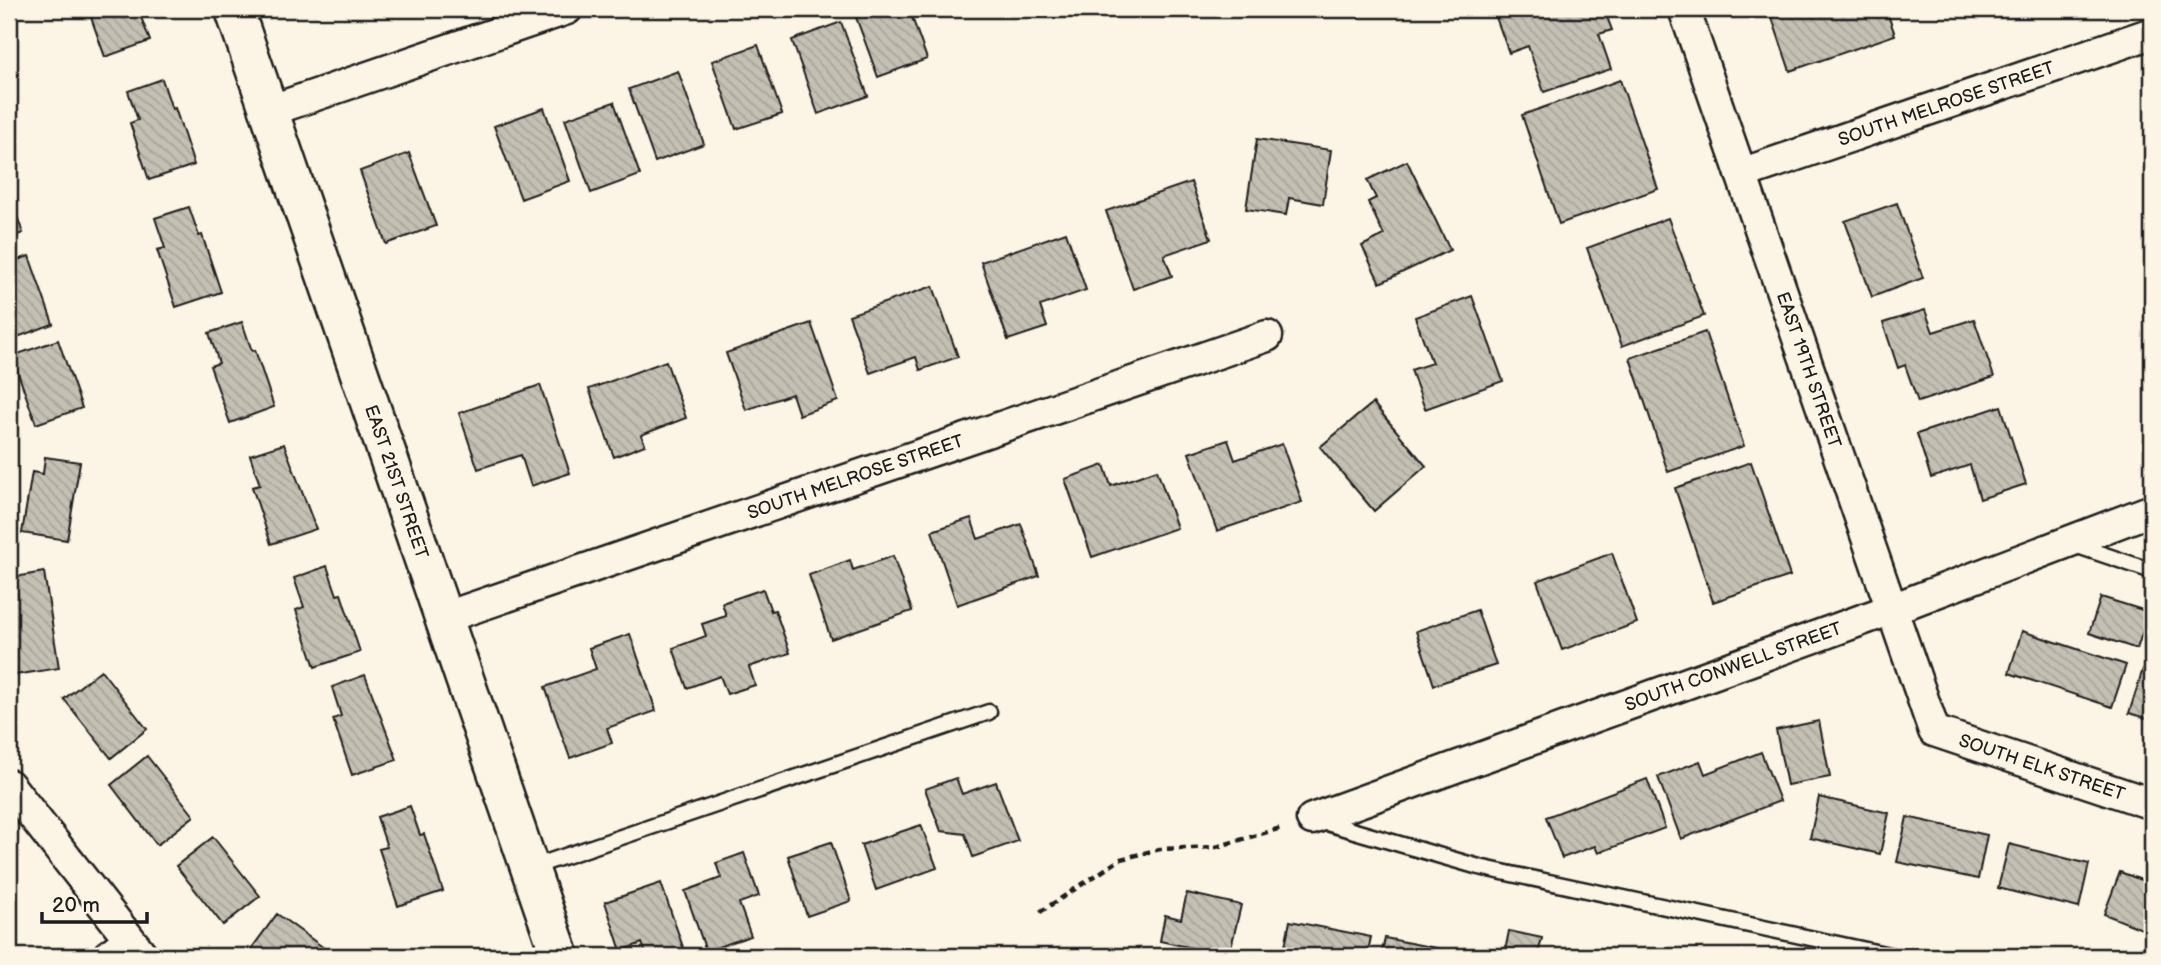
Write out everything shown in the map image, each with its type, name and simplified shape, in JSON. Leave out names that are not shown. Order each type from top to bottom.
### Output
[{"type":"street","name":"EAST 21ST STREET","points":[[234,9],[559,956]]},
{"type":"street","points":[[269,111],[567,9]]},
{"type":"street","name":"EAST 19TH STREET","points":[[1685,9],[1934,732]]},
{"type":"street","name":"SOUTH MELROSE STREET","points":[[1741,174],[2152,33]]},
{"type":"street","name":"SOUTH MELROSE STREET","points":[[443,618],[1267,336]]},
{"type":"street","name":"SOUTH CONWELL STREET","points":[[1312,819],[1892,609],[2064,541],[2152,510]]},
{"type":"street","name":"SOUTH ELK STREET","points":[[1934,732],[2152,804]]},
{"type":"street","points":[[9,785],[127,951]]},
{"type":"lane","points":[[2064,541],[2152,571]]},
{"type":"lane","points":[[530,869],[989,712]]},
{"type":"lane","points":[[1312,819],[1479,866],[1895,956]]},
{"type":"path","points":[[1040,912],[1121,859],[1160,849],[1216,847],[1312,819]]},
{"type":"building","points":[[88,9],[138,9],[150,41],[105,57]]},
{"type":"building","points":[[853,9],[909,9],[927,59],[878,77]]},
{"type":"building","points":[[1056,9],[1074,9],[1058,14]]},
{"type":"building","points":[[1493,9],[1604,9],[1612,30],[1599,34],[1611,69],[1544,92],[1528,46],[1509,53]]},
{"type":"building","points":[[1769,9],[1886,9],[1895,35],[1790,71]]},
{"type":"building","points":[[841,22],[868,96],[818,114],[792,40]]},
{"type":"building","points":[[758,45],[782,114],[736,129],[712,61]]},
{"type":"building","points":[[678,71],[704,144],[655,162],[629,89]]},
{"type":"building","points":[[162,79],[194,165],[149,180],[130,123],[138,120],[128,91]]},
{"type":"building","points":[[1620,80],[1658,189],[1559,224],[1522,115]]},
{"type":"building","points":[[614,102],[640,175],[591,193],[565,119]]},
{"type":"building","points":[[544,108],[570,181],[521,199],[494,126]]},
{"type":"building","points":[[1257,139],[1331,150],[1323,204],[1289,198],[1286,215],[1246,209]]},
{"type":"building","points":[[409,153],[436,226],[386,244],[360,171]]},
{"type":"building","points":[[1407,161],[1450,250],[1380,283],[1362,246],[1384,235],[1368,202],[1376,198],[1367,180]]},
{"type":"building","points":[[1191,182],[1211,239],[1164,255],[1172,276],[1133,289],[1106,211]]},
{"type":"building","points":[[9,194],[23,233],[9,238]]},
{"type":"building","points":[[1897,203],[1923,278],[1872,297],[1845,221]]},
{"type":"building","points":[[189,207],[199,236],[202,235],[221,292],[176,307],[157,250],[165,248],[155,218]]},
{"type":"building","points":[[1668,218],[1704,316],[1622,346],[1587,248]]},
{"type":"building","points":[[1066,232],[1086,290],[1040,306],[1047,327],[1008,340],[981,262]]},
{"type":"building","points":[[29,256],[53,324],[9,340],[9,263]]},
{"type":"building","points":[[933,286],[958,357],[920,370],[916,357],[870,373],[849,315]]},
{"type":"building","points":[[1472,296],[1503,381],[1425,409],[1411,370],[1432,363],[1415,317]]},
{"type":"building","points":[[1925,310],[1933,332],[1974,319],[1994,377],[1918,402],[1905,365],[1898,368],[1883,323]]},
{"type":"building","points":[[242,322],[252,351],[255,350],[274,407],[230,423],[210,366],[219,363],[209,333]]},
{"type":"building","points":[[811,323],[838,401],[799,415],[792,394],[746,410],[726,353]]},
{"type":"building","points":[[1705,332],[1744,446],[1668,472],[1630,358]]},
{"type":"building","points":[[58,340],[82,408],[36,424],[12,356]]},
{"type":"building","points":[[666,361],[686,418],[641,435],[645,445],[614,457],[589,389]]},
{"type":"building","points":[[540,385],[570,473],[531,486],[521,455],[478,469],[459,413]]},
{"type":"building","points":[[1373,403],[1426,466],[1374,511],[1320,447]]},
{"type":"building","points":[[2001,406],[2026,484],[1980,499],[1970,465],[1931,478],[1917,434]]},
{"type":"building","points":[[1228,440],[1235,460],[1282,444],[1302,502],[1217,531],[1189,453]]},
{"type":"building","points":[[284,444],[316,529],[271,544],[252,487],[260,485],[250,455]]},
{"type":"building","points":[[45,457],[80,462],[67,540],[22,533],[32,472],[43,474]]},
{"type":"building","points":[[1751,462],[1790,576],[1713,602],[1675,488]]},
{"type":"building","points":[[1104,465],[1111,486],[1157,470],[1177,528],[1092,557],[1065,479]]},
{"type":"building","points":[[971,518],[978,539],[1021,524],[1039,576],[957,605],[932,531]]},
{"type":"building","points":[[1612,553],[1637,623],[1562,650],[1537,581]]},
{"type":"building","points":[[893,556],[912,611],[831,639],[809,575],[850,560],[853,570]]},
{"type":"building","points":[[327,566],[337,595],[341,594],[360,652],[315,667],[296,610],[304,607],[294,578]]},
{"type":"building","points":[[44,572],[59,668],[15,675],[9,636],[9,578]]},
{"type":"building","points":[[763,589],[771,611],[775,610],[790,653],[749,667],[755,685],[727,694],[720,676],[687,688],[673,648],[706,636],[702,624],[726,616],[722,603]]},
{"type":"building","points":[[2101,597],[2149,612],[2137,649],[2089,633]]},
{"type":"building","points":[[1477,610],[1496,665],[1434,685],[1416,631]]},
{"type":"building","points":[[2022,631],[2126,665],[2112,707],[2009,673]]},
{"type":"building","points":[[630,634],[656,711],[607,728],[612,743],[570,758],[545,687],[596,669],[589,648]]},
{"type":"building","points":[[2143,669],[2152,672],[2152,720],[2129,713]]},
{"type":"building","points":[[101,670],[147,729],[111,758],[64,699]]},
{"type":"building","points":[[365,675],[397,760],[352,775],[333,719],[341,716],[332,687]]},
{"type":"building","points":[[1819,721],[1830,777],[1787,785],[1776,730]]},
{"type":"building","points":[[1761,752],[1780,801],[1681,839],[1658,777],[1700,761],[1705,774]]},
{"type":"building","points":[[147,756],[194,816],[157,845],[111,785]]},
{"type":"building","points":[[956,778],[962,794],[996,782],[1018,841],[973,857],[965,834],[941,831],[925,789]]},
{"type":"building","points":[[1647,779],[1665,828],[1598,853],[1595,846],[1562,858],[1546,817]]},
{"type":"building","points":[[1819,797],[1889,813],[1880,854],[1810,838]]},
{"type":"building","points":[[410,806],[420,835],[424,834],[443,891],[398,906],[379,849],[387,847],[377,817]]},
{"type":"building","points":[[1907,817],[1987,835],[1978,879],[1897,862]]},
{"type":"building","points":[[921,825],[937,868],[876,890],[861,845]]},
{"type":"building","points":[[213,837],[260,896],[223,925],[176,866]]},
{"type":"building","points":[[831,842],[851,901],[807,916],[788,856]]},
{"type":"building","points":[[2009,844],[2089,864],[2079,908],[1998,888]]},
{"type":"building","points":[[744,853],[759,896],[739,903],[751,936],[706,951],[685,891],[721,878],[716,863]]},
{"type":"building","points":[[2120,872],[2152,884],[2152,933],[2104,914]]},
{"type":"building","points":[[661,883],[686,956],[647,956],[642,943],[621,951],[605,902]]},
{"type":"building","points":[[1187,893],[1241,905],[1229,956],[1160,941],[1165,915],[1181,919]]},
{"type":"building","points":[[277,914],[335,956],[256,956],[249,952]]},
{"type":"building","points":[[1290,921],[1371,937],[1367,956],[1283,956]]},
{"type":"building","points":[[1509,931],[1542,938],[1538,954],[1548,956],[1504,956]]},
{"type":"building","points":[[1385,938],[1466,954],[1466,956],[1381,956]]}]
